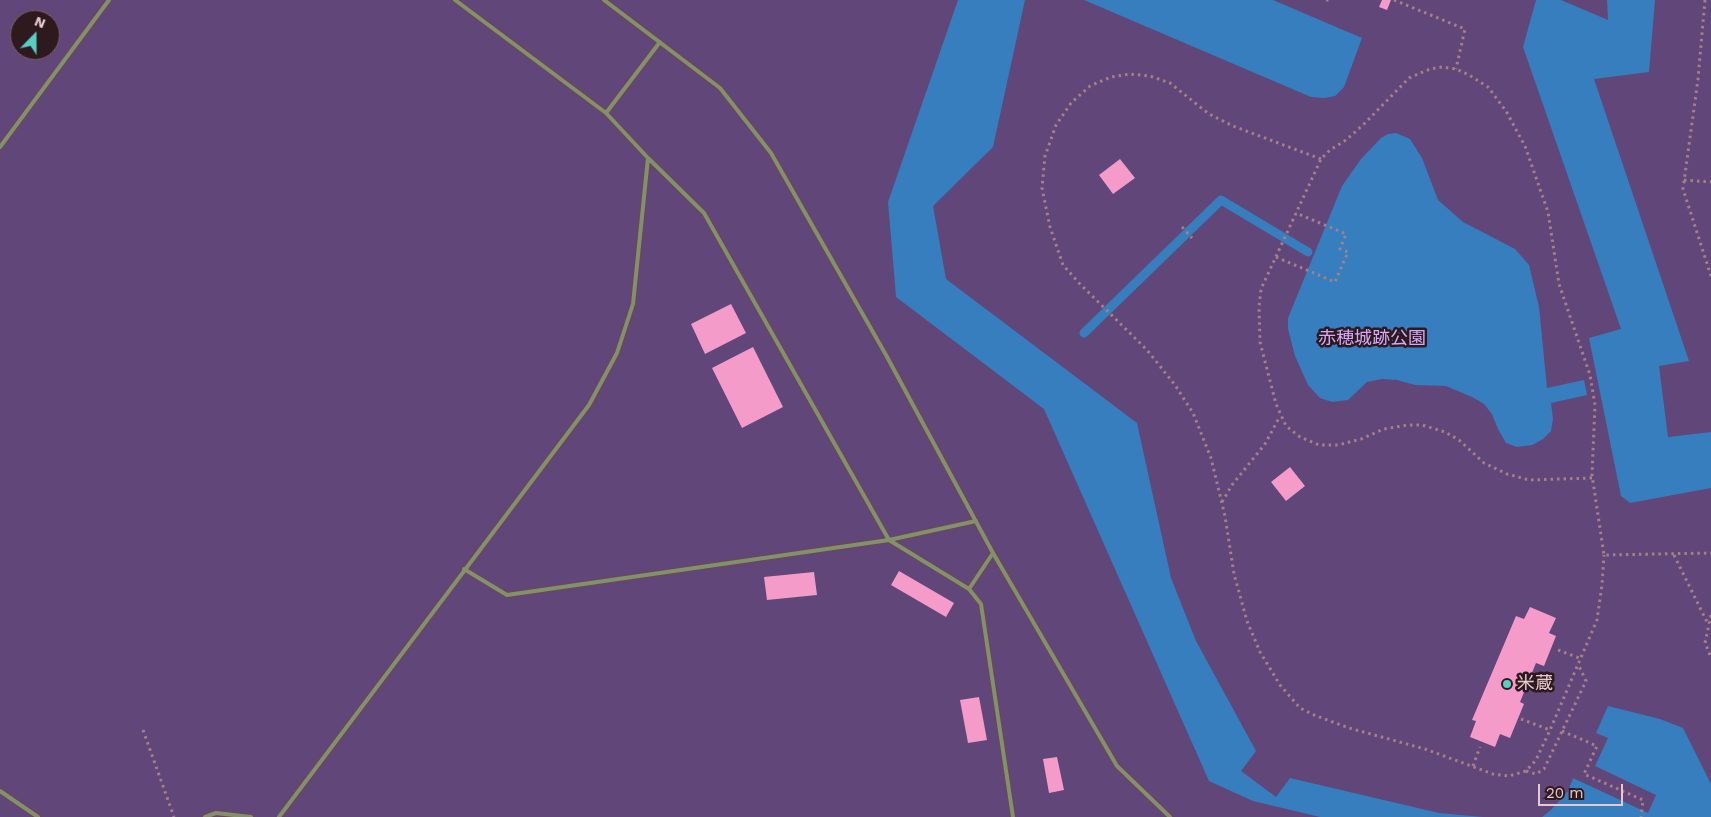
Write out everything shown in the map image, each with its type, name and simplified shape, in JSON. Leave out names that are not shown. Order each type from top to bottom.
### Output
[{"type":"lane","points":[[0,147],[110,0]]},
{"type":"lane","points":[[455,0],[606,113],[704,213],[889,540],[969,589],[981,604],[1013,817]]},
{"type":"lane","points":[[604,0],[720,88],[771,153],[886,355],[993,553],[1117,766],[1170,817]]},
{"type":"lane","points":[[606,113],[660,42]]},
{"type":"lane","points":[[279,817],[589,405],[617,353],[633,304],[648,158]]},
{"type":"lane","points":[[464,569],[508,595],[889,540],[976,521]]},
{"type":"lane","points":[[969,589],[993,553]]},
{"type":"lane","points":[[0,791],[38,817]]},
{"type":"lane","points":[[205,817],[216,813],[251,817]]},
{"type":"path","points":[[1326,0],[1332,0]]},
{"type":"path","points":[[1394,0],[1465,29],[1456,69]]},
{"type":"path","points":[[1705,0],[1698,79],[1683,189],[1711,276]]},
{"type":"path","points":[[1321,160],[1233,126],[1209,114],[1170,84],[1150,76],[1130,74],[1111,77],[1090,86],[1072,103],[1056,125],[1044,156],[1042,188],[1050,227],[1063,265],[1147,350],[1175,385],[1193,413],[1211,458],[1222,502],[1234,574],[1247,620],[1260,652],[1280,685],[1300,708],[1314,715],[1349,728],[1387,737],[1493,774],[1509,776],[1526,770],[1536,760],[1582,659],[1597,620],[1604,555],[1592,478],[1595,405],[1590,375],[1559,284],[1548,212],[1525,146],[1506,111],[1488,87],[1456,69],[1442,67],[1430,69],[1409,78],[1363,125],[1346,140],[1330,150],[1321,160],[1261,288],[1259,307],[1260,342],[1276,404],[1286,426],[1300,437],[1319,445],[1338,445],[1361,439],[1384,429],[1422,425],[1445,432],[1459,440],[1484,463],[1507,474],[1528,480],[1592,478]]},
{"type":"path","points":[[1684,180],[1711,182]]},
{"type":"path","points":[[1276,257],[1335,282],[1348,252],[1340,248],[1346,234],[1296,213]]},
{"type":"path","points":[[1182,227],[1192,238]]},
{"type":"path","points":[[1222,502],[1232,485],[1265,444],[1281,415]]},
{"type":"path","points":[[1604,555],[1711,553]]},
{"type":"path","points":[[1674,555],[1708,624]]},
{"type":"path","points":[[1711,615],[1705,643],[1711,657]]},
{"type":"path","points":[[1558,650],[1582,659]]},
{"type":"path","points":[[1526,770],[1536,774],[1544,769],[1586,681],[1578,666]]},
{"type":"path","points":[[1522,719],[1550,730]]},
{"type":"path","points":[[143,730],[174,817]]},
{"type":"path","points":[[1562,731],[1597,746],[1584,774],[1643,800],[1641,817]]},
{"type":"path","points":[[1473,766],[1480,747]]},
{"type":"green space","name":"赤穂城跡公園","points":[[0,0],[1711,0],[1711,817],[0,817]]},
{"type":"water","points":[[958,0],[1025,0],[993,147],[933,206],[946,279],[1137,423],[1171,578],[1196,641],[1256,751],[1241,771],[1276,797],[1290,778],[1439,813],[1483,817],[1320,817],[1253,801],[1209,781],[1044,409],[896,297],[888,202]]},
{"type":"water","points":[[1084,0],[1273,0],[1362,38],[1344,87],[1335,96],[1324,98],[1311,97]]},
{"type":"water","points":[[1536,0],[1561,0],[1608,20],[1607,0],[1655,0],[1649,72],[1594,79],[1689,361],[1659,366],[1668,437],[1711,432],[1711,488],[1630,503],[1621,496],[1589,338],[1621,329],[1523,47]]},
{"type":"water","points":[[1396,133],[1410,139],[1422,158],[1438,200],[1463,222],[1515,249],[1529,265],[1539,307],[1547,388],[1584,380],[1587,395],[1551,403],[1553,419],[1551,431],[1543,439],[1532,445],[1517,447],[1506,443],[1492,414],[1484,404],[1446,386],[1415,385],[1397,380],[1382,379],[1367,382],[1348,400],[1332,402],[1320,398],[1308,385],[1295,356],[1288,329],[1288,318],[1342,186],[1361,159],[1381,138],[1388,134]]},
{"type":"water","points":[[1608,706],[1660,719],[1683,728],[1711,784],[1711,817],[1542,817],[1568,791],[1573,778],[1648,813],[1656,795],[1595,766],[1608,738],[1596,733]]},
{"type":"building","points":[[1382,0],[1391,0],[1387,10],[1379,7]]},
{"type":"building","points":[[1120,159],[1135,178],[1113,194],[1099,175]]},
{"type":"building","points":[[731,304],[746,333],[705,354],[691,324]]},
{"type":"building","points":[[753,347],[783,407],[742,428],[712,368]]},
{"type":"building","points":[[1290,467],[1305,486],[1286,501],[1271,482]]},
{"type":"building","points":[[899,571],[954,603],[946,617],[891,585]]},
{"type":"building","points":[[814,572],[817,595],[767,600],[764,577]]},
{"type":"building","name":"米蔵","points":[[1530,607],[1556,618],[1549,633],[1556,636],[1544,666],[1536,663],[1520,702],[1524,704],[1510,738],[1500,734],[1495,747],[1470,737],[1476,721],[1472,720],[1516,616],[1524,619]]},
{"type":"building","points":[[979,697],[987,740],[968,743],[960,700]]},
{"type":"building","points":[[1057,757],[1064,790],[1049,793],[1043,759]]},
{"type":"waterway","points":[[1084,333],[1221,200],[1308,252]]},
{"type":"place","name":"米蔵","points":[[1507,684]]}]
